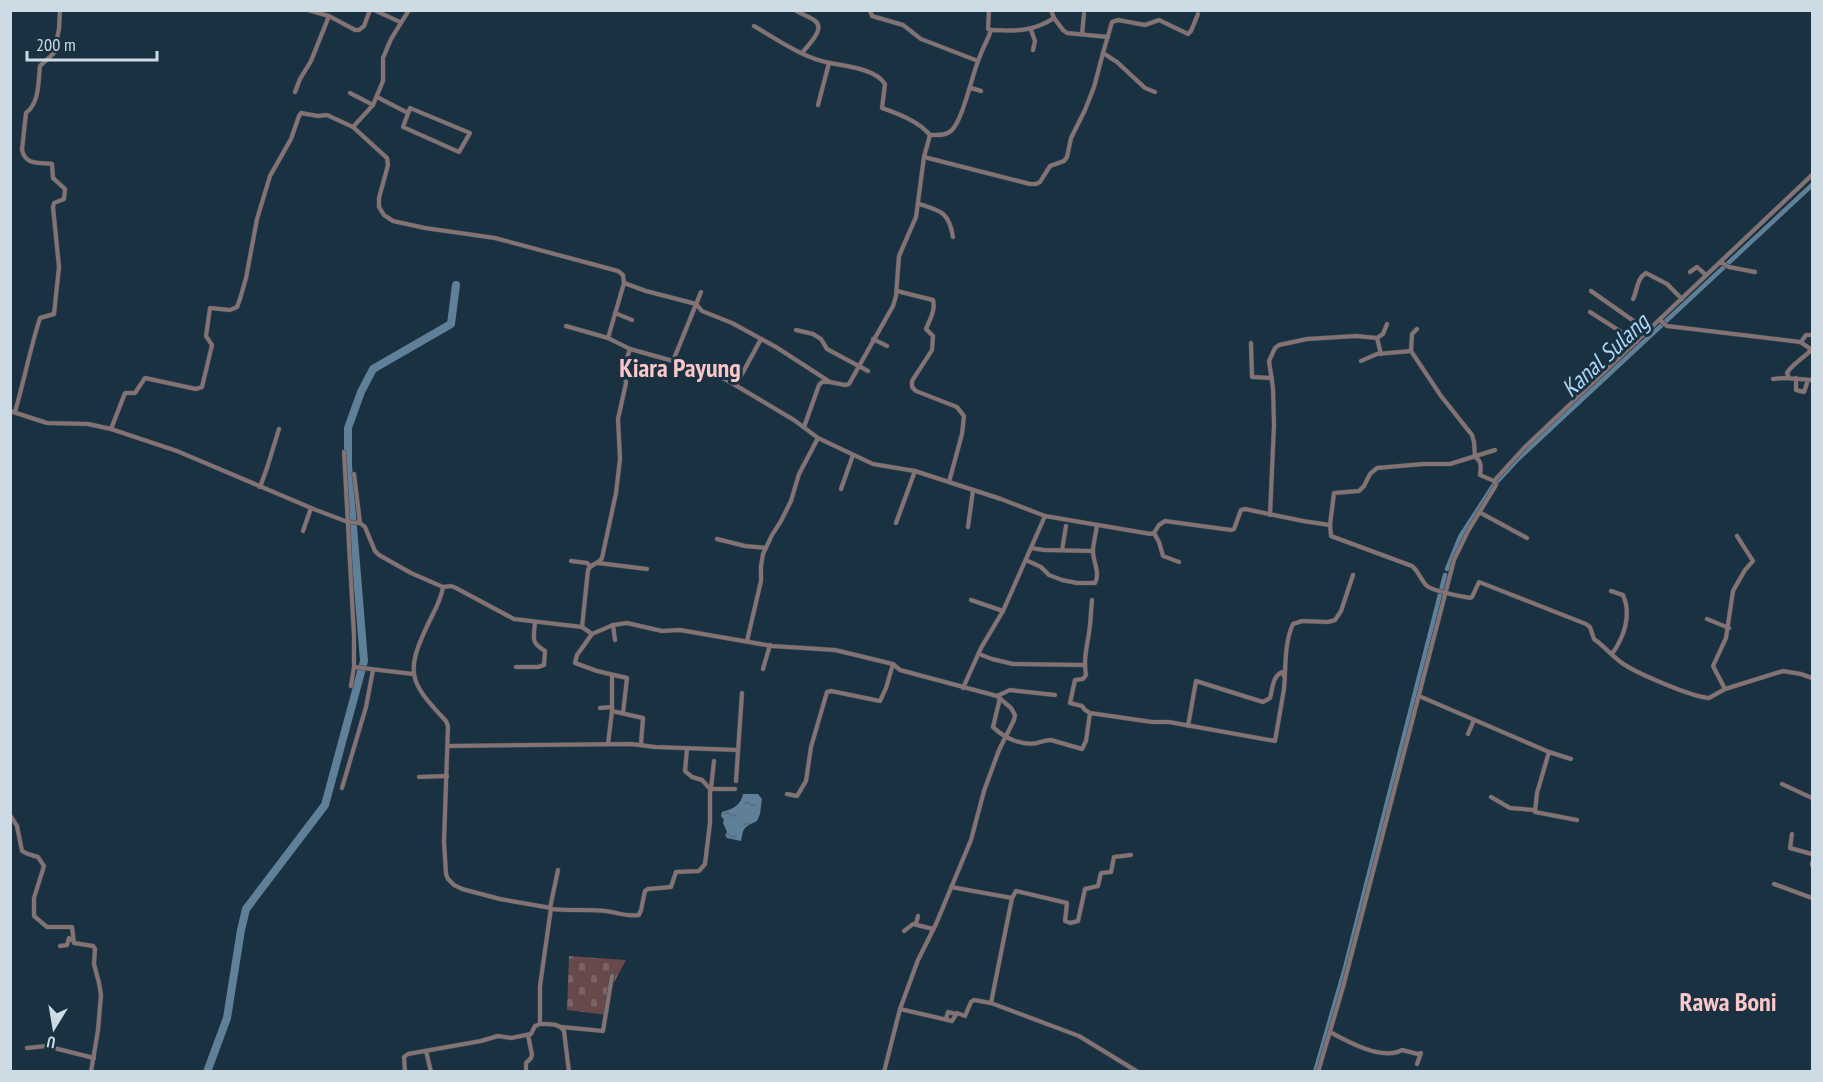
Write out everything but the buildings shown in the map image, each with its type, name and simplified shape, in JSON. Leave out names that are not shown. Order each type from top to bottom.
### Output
[{"type":"street","points":[[60,10],[54,53],[40,66],[40,83],[32,108],[26,113],[22,150],[23,156],[32,163],[52,164],[53,178],[66,189],[64,199],[54,203],[53,207],[59,274],[54,314],[40,318],[34,333],[23,385],[13,411],[47,423],[88,424],[111,429],[177,451],[311,508],[359,523],[365,527],[379,555],[443,587],[456,588],[514,619],[582,627],[592,634]]},
{"type":"street","points":[[308,10],[323,13],[355,30],[364,26],[372,10],[400,22]]},
{"type":"street","points":[[353,127],[373,105],[377,97],[383,81],[383,58],[400,22],[409,10]]},
{"type":"street","points":[[795,10],[818,23],[819,28],[802,53]]},
{"type":"street","points":[[870,10],[872,16],[903,25],[921,39],[978,61]]},
{"type":"street","points":[[989,10],[987,25],[991,30],[1031,30],[1045,25],[1054,18]]},
{"type":"street","points":[[1051,10],[1062,30],[1067,33],[1108,37]]},
{"type":"street","points":[[1082,34],[1084,14]]},
{"type":"street","points":[[924,155],[1030,184],[1040,182],[1050,166],[1064,161],[1067,157],[1071,138],[1088,102],[1112,22],[1118,20],[1145,25],[1159,20],[1188,34],[1198,14]]},
{"type":"street","points":[[296,92],[328,16]]},
{"type":"street","points":[[754,26],[802,53],[829,63],[855,66],[884,81],[882,108],[895,112],[921,126],[930,135],[946,134],[954,128],[991,30]]},
{"type":"street","points":[[1031,30],[1035,41],[1033,50]]},
{"type":"street","points":[[1103,53],[1117,62],[1145,88],[1155,92]]},
{"type":"street","points":[[818,105],[829,63]]},
{"type":"street","points":[[969,89],[981,91]]},
{"type":"street","points":[[350,93],[373,105]]},
{"type":"street","points":[[377,97],[408,113]]},
{"type":"street","points":[[410,108],[470,133],[459,152],[403,127],[408,113],[410,108]]},
{"type":"street","points":[[111,429],[125,393],[135,393],[145,378],[196,389],[202,387],[212,345],[206,336],[210,308],[230,310],[238,305],[246,278],[257,219],[270,176],[291,139],[301,113],[327,115],[353,127],[387,158],[388,165],[379,198],[379,207],[384,215],[393,221],[435,230],[495,238],[618,271],[623,275],[624,283],[608,338]]},
{"type":"street","points":[[624,283],[696,304],[702,311],[761,339],[830,381],[849,384],[893,306],[897,291],[899,256],[916,217],[924,155],[930,135]]},
{"type":"street","points":[[1318,1071],[1346,976],[1444,592],[1457,550],[1495,488],[1495,482],[1525,447],[1706,275],[1722,263],[1812,175]]},
{"type":"street","points":[[919,204],[939,210],[948,217],[953,237]]},
{"type":"street","points":[[1722,263],[1729,267],[1755,272]]},
{"type":"street","points":[[1690,272],[1697,267],[1706,275]]},
{"type":"street","points":[[1633,299],[1638,283],[1646,273],[1667,284],[1682,298]]},
{"type":"street","points":[[897,291],[933,300],[934,305],[926,329],[933,336],[932,350],[912,381],[912,387],[916,391],[957,407],[964,416],[962,434],[949,482]]},
{"type":"street","points":[[1591,291],[1648,331]]},
{"type":"street","points":[[673,361],[701,292]]},
{"type":"street","points":[[1590,312],[1637,342]]},
{"type":"street","points":[[615,313],[632,320]]},
{"type":"street","points":[[1660,321],[1667,326],[1801,342],[1812,351],[1788,369],[1789,378]]},
{"type":"street","points":[[1270,515],[1274,424],[1270,356],[1279,345],[1307,339],[1344,336],[1377,338],[1383,334],[1387,324]]},
{"type":"street","points":[[566,326],[608,338],[630,349],[725,379],[818,438],[873,464],[915,471],[1067,522],[1154,533]]},
{"type":"street","points":[[1417,329],[1412,334],[1411,351],[1441,396],[1472,435],[1475,457],[1479,459],[1482,469],[1480,475],[1495,482]]},
{"type":"street","points":[[796,330],[813,334],[827,349],[868,371]]},
{"type":"street","points":[[1801,342],[1806,335],[1812,335]]},
{"type":"street","points":[[1377,338],[1381,354]]},
{"type":"street","points":[[736,385],[761,339]]},
{"type":"street","points":[[873,339],[887,346]]},
{"type":"street","points":[[1251,343],[1251,377],[1272,378]]},
{"type":"street","points":[[598,563],[602,558],[616,493],[620,459],[618,419],[626,383],[624,367],[630,349]]},
{"type":"street","points":[[1360,361],[1370,356],[1411,351]]},
{"type":"street","points":[[1796,378],[1796,390],[1804,392],[1809,381]]},
{"type":"street","points":[[1773,379],[1796,378],[1809,381]]},
{"type":"street","points":[[804,427],[819,385],[830,381]]},
{"type":"street","points":[[1809,381],[1808,387],[1812,388]]},
{"type":"street","points":[[260,487],[279,429]]},
{"type":"street","points":[[747,641],[766,548],[771,535],[782,521],[800,474],[818,438]]},
{"type":"street","points":[[1495,450],[1450,464],[1377,468],[1370,474],[1359,491],[1334,493],[1330,525],[1332,537],[1412,566],[1427,586],[1438,590],[1470,598],[1479,582],[1586,624],[1590,627],[1594,639],[1622,663],[1696,696],[1709,698],[1725,689],[1783,671],[1812,678]]},
{"type":"street","points":[[344,452],[350,522],[355,667],[351,686]]},
{"type":"street","points":[[841,489],[853,455]]},
{"type":"street","points":[[896,523],[915,471]]},
{"type":"street","points":[[354,474],[359,523]]},
{"type":"street","points":[[968,527],[973,490]]},
{"type":"street","points":[[303,531],[311,508]]},
{"type":"street","points":[[1154,533],[1163,521],[1234,529],[1243,509],[1330,525]]},
{"type":"street","points":[[1479,512],[1527,538]]},
{"type":"street","points":[[963,688],[1003,610],[1045,516]]},
{"type":"street","points":[[1062,550],[1067,522]]},
{"type":"street","points":[[1026,560],[1041,567],[1049,575],[1062,580],[1095,583],[1098,572],[1093,551],[1097,525]]},
{"type":"street","points":[[1154,533],[1162,556],[1179,562]]},
{"type":"street","points":[[1725,689],[1713,666],[1729,628],[1735,585],[1753,561],[1737,536]]},
{"type":"street","points":[[717,539],[766,548]]},
{"type":"street","points":[[1031,548],[1093,551]]},
{"type":"street","points":[[571,561],[587,563],[590,566]]},
{"type":"street","points":[[582,627],[590,566],[598,563],[647,569]]},
{"type":"street","points":[[1092,600],[1084,665],[1085,678],[1075,680],[1070,702],[1082,706],[1090,713],[1152,722],[1169,722],[1275,741],[1290,630],[1293,624],[1302,621],[1335,620],[1341,611],[1353,576]]},
{"type":"street","points":[[443,587],[441,598],[415,656],[413,674],[425,699],[447,723],[444,842],[446,874],[450,882],[462,889],[479,894],[564,911],[604,911],[639,915],[645,891],[668,888],[676,872],[699,871],[705,864],[714,761]]},
{"type":"street","points":[[1611,591],[1623,595],[1626,605],[1625,630],[1612,654]]},
{"type":"street","points":[[971,600],[1003,610]]},
{"type":"street","points":[[1707,620],[1729,628]]},
{"type":"street","points":[[516,667],[538,668],[544,665],[545,651],[537,647],[534,641],[535,622]]},
{"type":"street","points":[[623,713],[627,678],[575,663],[577,655],[592,634],[613,625],[627,623],[662,631],[680,630],[770,645],[835,650],[893,664],[900,670],[998,697],[1011,708],[1015,715],[984,791],[971,840],[918,960],[900,1009],[884,1071]]},
{"type":"street","points":[[613,625],[615,640]]},
{"type":"street","points":[[763,669],[770,645]]},
{"type":"street","points":[[979,654],[1013,664],[1084,665]]},
{"type":"street","points":[[787,795],[797,796],[807,781],[811,747],[827,692],[880,701],[893,664]]},
{"type":"street","points":[[355,667],[413,674]]},
{"type":"street","points":[[342,788],[366,706],[373,670]]},
{"type":"street","points":[[1188,726],[1196,681],[1263,702],[1270,698],[1276,676],[1282,672],[1285,677]]},
{"type":"street","points":[[608,744],[612,709],[612,675]]},
{"type":"street","points":[[998,697],[1010,690],[1054,695]]},
{"type":"street","points":[[736,781],[742,693]]},
{"type":"street","points":[[1419,696],[1549,752],[1571,759]]},
{"type":"street","points":[[998,697],[993,727],[1018,743],[1040,743],[1051,740],[1082,749],[1086,741],[1090,713]]},
{"type":"street","points":[[600,708],[644,718],[641,744]]},
{"type":"street","points":[[1468,734],[1474,720]]},
{"type":"street","points":[[448,746],[641,744],[655,747],[738,750]]},
{"type":"street","points":[[687,748],[685,771],[692,777],[702,780],[711,789],[735,789]]},
{"type":"street","points":[[1534,810],[1549,752]]},
{"type":"street","points":[[418,777],[447,776]]},
{"type":"street","points":[[1782,784],[1812,798]]},
{"type":"street","points":[[1491,797],[1510,808],[1534,810],[1537,813],[1577,820]]},
{"type":"street","points":[[10,815],[17,826],[22,851],[38,857],[44,866],[34,898],[34,916],[47,927],[72,927],[73,942]]},
{"type":"street","points":[[1791,834],[1790,848],[1812,854]]},
{"type":"street","points":[[991,1003],[1012,898],[1016,891],[1067,903],[1065,921],[1070,923],[1078,921],[1087,888],[1098,886],[1101,873],[1111,872],[1114,857],[1131,855]]},
{"type":"street","points":[[540,1024],[540,986],[550,908],[558,870]]},
{"type":"street","points":[[1774,884],[1812,898]]},
{"type":"street","points":[[951,886],[1012,898]]},
{"type":"street","points":[[916,924],[918,915]]},
{"type":"street","points":[[904,931],[916,924],[933,929]]},
{"type":"street","points":[[60,946],[66,946],[69,938],[73,942],[93,946],[96,952],[94,964],[101,995],[99,1030],[91,1071]]},
{"type":"street","points":[[562,1028],[603,1031],[612,976]]},
{"type":"street","points":[[946,1020],[948,1012],[965,1016],[974,1000],[991,1003],[1079,1036],[1138,1071]]},
{"type":"street","points":[[900,1009],[953,1021],[956,1014]]},
{"type":"street","points":[[405,1071],[404,1057],[406,1055],[498,1036],[512,1038],[528,1035],[535,1026],[540,1024],[556,1024],[566,1035],[569,1071]]},
{"type":"street","points":[[1330,1032],[1353,1045],[1383,1054],[1396,1054],[1402,1050],[1421,1053],[1417,1064]]},
{"type":"street","points":[[526,1071],[526,1063],[532,1055],[528,1035]]},
{"type":"street","points":[[27,1048],[46,1046],[94,1058]]},
{"type":"street","points":[[426,1051],[430,1071]]},
{"type":"green space","points":[[569,956],[626,960],[611,988],[607,1015],[567,1010]]},
{"type":"water","points":[[743,794],[758,794],[762,799],[757,821],[745,828],[741,841],[727,838],[724,820],[721,816],[722,812],[738,804]]},
{"type":"waterway","name":"Kanal Sulang","points":[[1447,569],[1460,537],[1493,486],[1518,459],[1812,185]]},
{"type":"waterway","points":[[207,1072],[227,1018],[246,909],[325,805],[364,661],[348,465],[348,428],[361,392],[373,369],[451,324],[456,285]]},
{"type":"waterway","points":[[1315,1072],[1345,968],[1445,575]]},
{"type":"district","name":"Kiara Payung","points":[[680,367]]},
{"type":"district","name":"Rawa Boni","points":[[1728,1001]]}]
